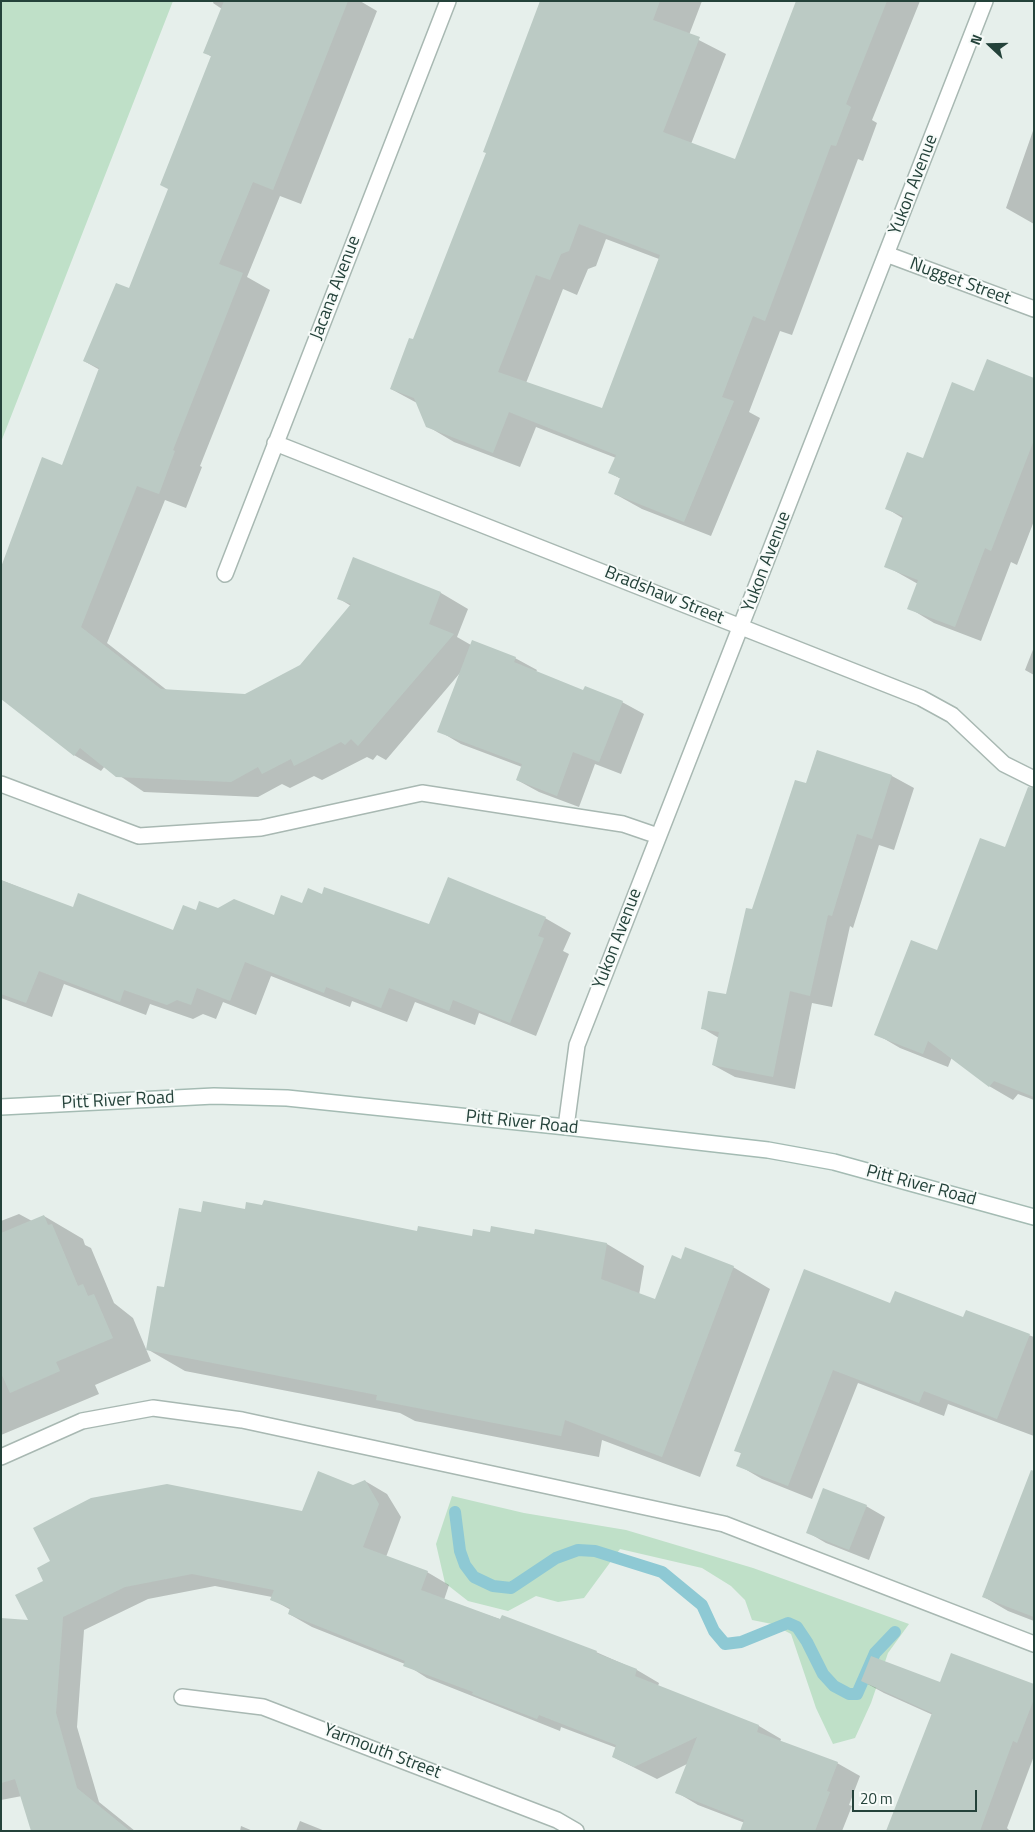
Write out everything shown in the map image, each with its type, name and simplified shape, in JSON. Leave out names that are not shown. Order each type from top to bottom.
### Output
[{"type":"street","name":"Jacana Avenue","points":[[225,574],[448,1]]},
{"type":"street","name":"Yukon Avenue","points":[[566,1127],[577,1045],[742,627],[985,1]]},
{"type":"street","name":"Nugget Street","points":[[886,254],[1034,308]]},
{"type":"street","name":"Bradshaw Street","points":[[275,443],[937,706],[957,719],[1004,764],[1034,779]]},
{"type":"street","points":[[1,784],[139,836],[261,828],[422,793],[623,824],[658,836]]},
{"type":"street","name":"Pitt River Road","points":[[1,1107],[214,1096],[287,1098],[566,1127],[768,1150],[834,1162],[1034,1216]]},
{"type":"street","points":[[1,1457],[82,1421],[153,1408],[242,1420],[724,1524],[1034,1644]]},
{"type":"street","name":"Yarmouth Street","points":[[182,1697],[263,1707],[558,1820],[576,1831]]},
{"type":"green space","points":[[1,1],[173,1],[1,442]]},
{"type":"green space","points":[[452,1496],[524,1513],[626,1530],[753,1568],[909,1624],[888,1653],[871,1703],[855,1738],[833,1744],[816,1708],[791,1634],[772,1624],[752,1620],[745,1600],[731,1586],[702,1568],[620,1549],[584,1598],[558,1602],[536,1596],[508,1611],[468,1601],[445,1583],[436,1544]]},
{"type":"building","points":[[224,1],[348,1],[273,190],[253,182],[219,264],[243,273],[173,450],[175,451],[159,494],[137,486],[81,627],[161,689],[245,694],[300,665],[351,604],[337,599],[353,557],[441,592],[429,624],[454,634],[358,746],[351,739],[345,745],[341,742],[294,766],[291,759],[262,774],[258,767],[231,782],[116,777],[80,748],[74,756],[1,699],[1,567],[42,457],[62,465],[99,368],[83,361],[116,283],[129,288],[168,189],[160,185],[211,56],[203,53]]},
{"type":"building","points":[[540,1],[660,1],[653,20],[700,37],[663,132],[735,159],[796,1],[887,1],[846,104],[851,107],[836,146],[831,145],[765,321],[753,316],[722,397],[734,401],[684,522],[614,494],[620,478],[608,473],[616,455],[509,412],[493,453],[426,427],[414,398],[390,389],[409,338],[413,339],[486,153],[483,152]],"holes":[[[579,224],[660,255],[602,408],[498,372],[536,275],[550,280],[561,254],[569,251]]]},
{"type":"building","points":[[987,359],[1034,378],[1034,440],[991,551],[985,548],[955,627],[907,609],[918,580],[884,567],[903,516],[885,509],[907,452],[923,458],[952,382],[974,391]]},
{"type":"building","points":[[472,640],[516,657],[514,662],[583,690],[585,686],[623,701],[599,762],[573,752],[557,796],[516,780],[522,764],[437,732]]},
{"type":"building","points":[[817,750],[892,775],[872,839],[857,834],[832,916],[828,915],[810,996],[790,991],[773,1077],[712,1065],[719,1032],[701,1029],[708,991],[726,994],[746,908],[752,909],[795,780],[806,783]]},
{"type":"building","points":[[1028,787],[1034,788],[1034,1097],[994,1081],[989,1087],[928,1041],[923,1054],[874,1035],[911,940],[937,950],[980,838],[1005,847]]},
{"type":"building","points":[[448,877],[546,917],[538,936],[544,938],[510,1023],[453,1000],[449,1011],[389,988],[381,1008],[326,987],[324,993],[245,962],[230,1001],[197,988],[191,1005],[177,1000],[167,1005],[124,990],[120,1002],[39,971],[26,1003],[1,994],[1,880],[73,907],[78,893],[173,930],[183,905],[196,910],[199,901],[218,908],[234,899],[274,915],[281,895],[302,903],[308,888],[322,894],[324,887],[429,924]]},
{"type":"building","points":[[264,1200],[417,1231],[418,1226],[472,1236],[473,1229],[490,1232],[491,1226],[534,1234],[535,1229],[607,1243],[601,1279],[655,1299],[672,1255],[681,1259],[685,1247],[734,1266],[662,1457],[565,1420],[561,1436],[376,1400],[377,1395],[146,1350],[157,1286],[164,1287],[179,1208],[201,1212],[203,1201],[245,1209],[246,1202],[262,1205]]},
{"type":"building","points":[[44,1215],[48,1225],[52,1224],[78,1286],[83,1284],[88,1296],[94,1294],[113,1338],[56,1362],[60,1371],[10,1393],[1,1373],[1,1233]]},
{"type":"building","points":[[804,1269],[890,1303],[895,1291],[963,1317],[966,1310],[1030,1334],[997,1419],[924,1391],[919,1403],[833,1370],[788,1486],[736,1466],[741,1453],[734,1451]]},
{"type":"building","points":[[1031,1470],[1034,1471],[1034,1617],[982,1597]]},
{"type":"building","points":[[318,1471],[353,1485],[365,1480],[379,1504],[363,1547],[428,1571],[421,1590],[500,1619],[502,1615],[597,1651],[596,1653],[637,1669],[635,1676],[759,1725],[757,1732],[838,1762],[827,1791],[830,1792],[815,1831],[740,1831],[744,1820],[675,1793],[697,1737],[634,1767],[612,1757],[616,1745],[539,1715],[537,1719],[472,1694],[473,1692],[403,1666],[405,1661],[288,1614],[290,1608],[270,1600],[274,1590],[192,1574],[125,1587],[63,1617],[56,1713],[77,1788],[130,1831],[31,1831],[15,1779],[1,1783],[1,1618],[28,1620],[15,1595],[43,1581],[37,1568],[50,1561],[33,1528],[91,1498],[167,1484],[302,1511]]},
{"type":"building","points":[[823,1488],[867,1505],[849,1550],[806,1533]]},
{"type":"building","points":[[951,1653],[1034,1684],[1034,1699],[1017,1743],[1013,1741],[980,1831],[886,1831],[932,1713],[861,1681],[871,1656],[940,1682]]},
{"type":"waterway","points":[[455,1512],[460,1551],[465,1565],[474,1577],[493,1586],[511,1588],[556,1558],[578,1550],[595,1551],[662,1572],[702,1605],[714,1631],[725,1644],[741,1642],[788,1623],[797,1627],[823,1674],[834,1686],[849,1694],[857,1694],[875,1653],[895,1632]]}]
